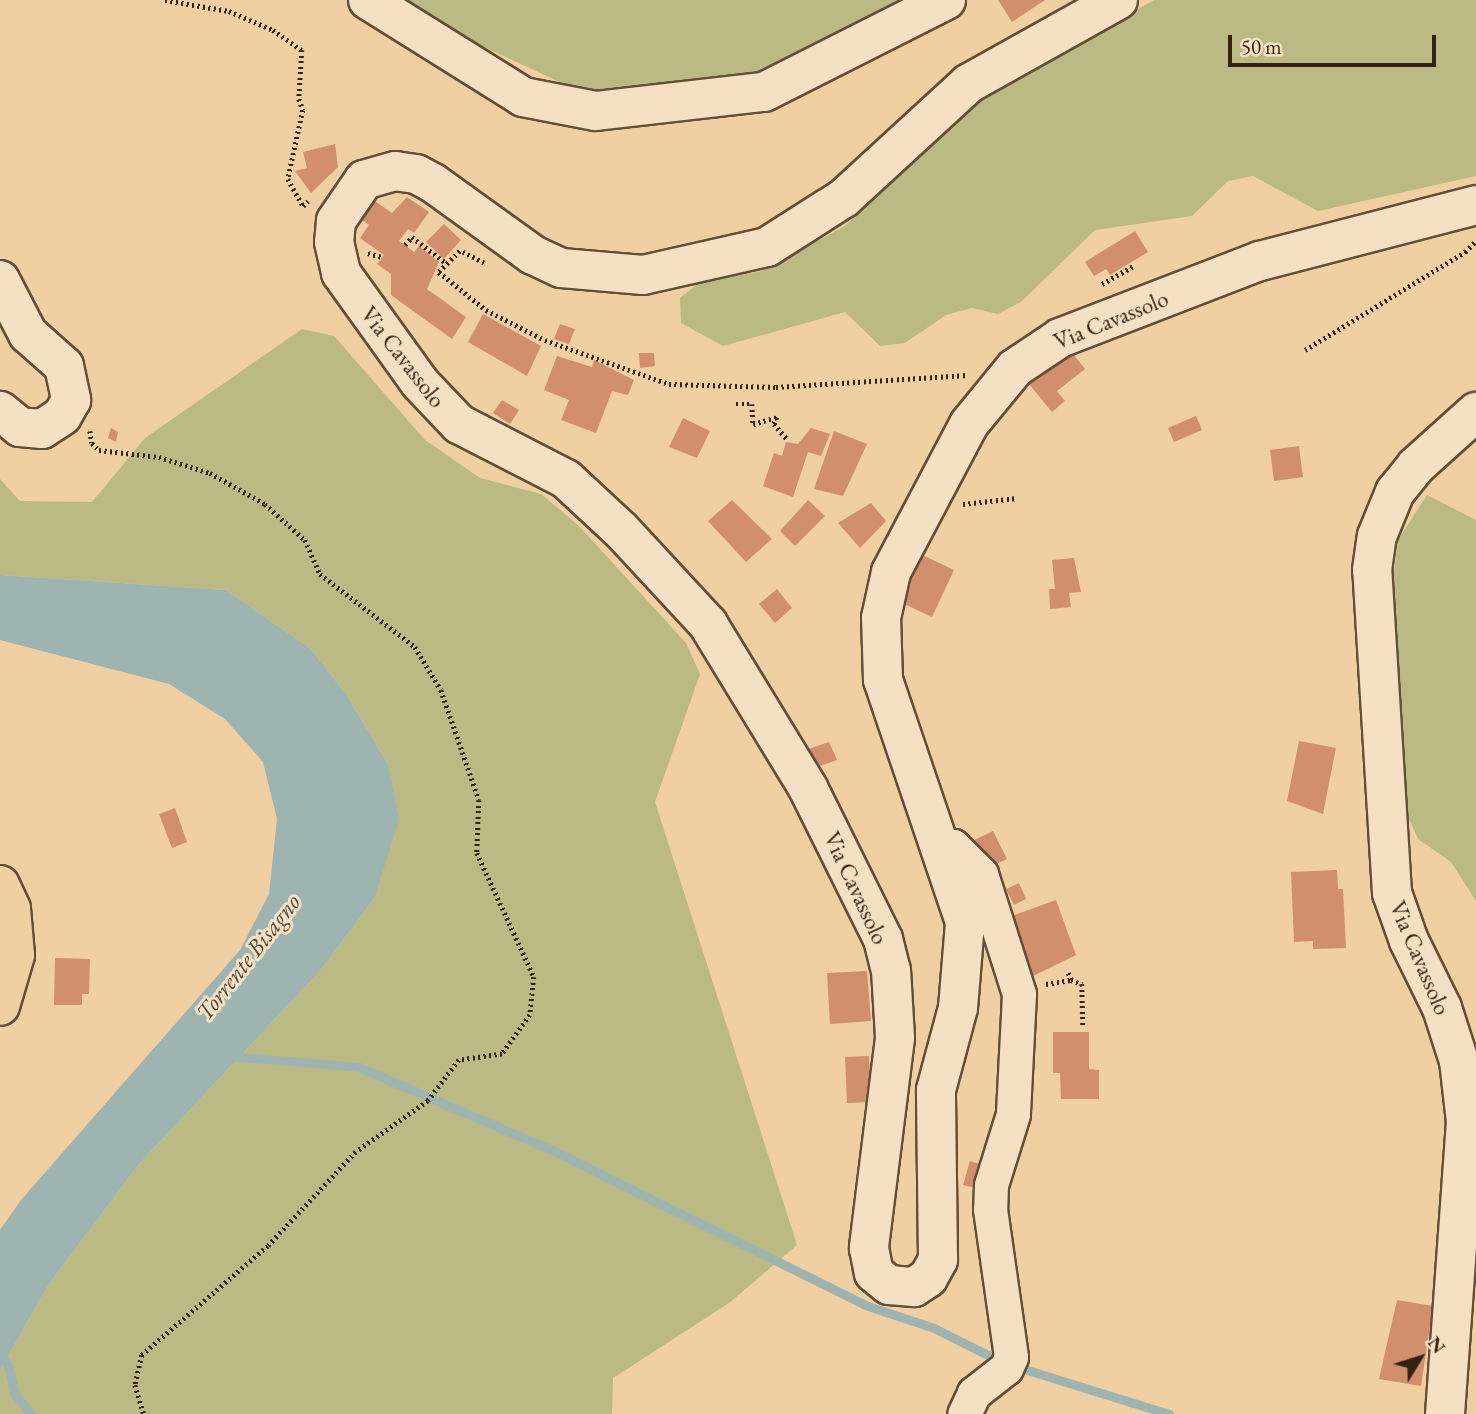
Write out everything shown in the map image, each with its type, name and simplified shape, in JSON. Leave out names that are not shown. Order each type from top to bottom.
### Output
[{"type":"main road","points":[[369,0],[523,97],[596,111],[764,92],[946,0]]},
{"type":"main road","name":"Via Cavassolo","points":[[1118,0],[968,84],[844,198],[767,247],[643,275],[561,268],[533,255],[433,183],[416,174],[395,171],[364,180],[335,221],[334,242],[341,273],[420,383],[458,424],[566,479],[622,531],[708,625],[808,788],[872,917],[891,970],[895,1038],[869,1261],[881,1280],[906,1290],[928,1278],[938,1260],[936,1090],[965,961],[965,922],[942,845],[883,680],[882,611],[891,572],[986,398],[1015,368],[1060,338],[1260,261],[1476,205]]},
{"type":"main road","points":[[0,280],[28,334],[64,366],[71,400],[62,416],[42,429],[20,427],[0,411]]},
{"type":"main road","name":"Via Cavassolo","points":[[1445,1414],[1466,1122],[1459,1061],[1442,1008],[1409,941],[1392,893],[1372,570],[1377,536],[1395,492],[1416,466],[1476,412]]},
{"type":"main road","points":[[0,886],[11,909],[15,955],[0,1006]]},
{"type":"street","points":[[942,845],[953,846],[981,874],[1018,994],[1013,1114],[991,1185],[990,1209],[1011,1357],[1006,1368],[974,1393],[964,1414]]},
{"type":"path","points":[[165,0],[229,11],[273,30],[302,50],[299,99],[303,110],[288,179],[303,206],[316,190]]},
{"type":"path","points":[[405,245],[412,237],[446,263],[439,272],[496,316],[575,354],[669,384],[776,387],[969,374],[964,384]]},
{"type":"path","points":[[1305,350],[1465,252],[1476,241]]},
{"type":"path","points":[[71,400],[88,413],[92,443],[99,450],[159,457],[210,473],[265,504],[305,540],[320,574],[415,647],[440,691],[479,800],[477,853],[534,977],[530,1015],[502,1054],[459,1060],[428,1101],[356,1153],[268,1245],[142,1355],[135,1385],[144,1414]]},
{"type":"path","points":[[736,404],[752,404],[752,424],[777,417],[774,424],[787,439]]},
{"type":"path","points":[[954,505],[1017,498]]},
{"type":"path","points":[[1071,980],[1082,984],[1083,1027]]},
{"type":"shaded area","points":[[383,0],[913,0],[759,76],[581,92]]},
{"type":"shaded area","points":[[1154,0],[1476,0],[1476,176],[1318,211],[1253,176],[1228,181],[1192,216],[1095,230],[1021,302],[998,314],[972,308],[946,315],[905,343],[880,346],[845,312],[723,346],[681,323],[680,298],[700,282],[762,271],[845,226],[974,101]]},
{"type":"shaded area","points":[[302,329],[334,336],[425,440],[480,478],[541,494],[578,525],[686,643],[700,674],[655,802],[797,1245],[729,1303],[613,1378],[612,1414],[0,1414],[0,1370],[49,1284],[140,1163],[320,971],[374,899],[388,764],[346,694],[311,649],[226,590],[0,575],[0,479],[20,501],[92,502],[145,438]]},
{"type":"shaded area","points":[[1427,495],[1476,520],[1476,901],[1451,862],[1418,839],[1403,805],[1388,624],[1398,540]]},
{"type":"water","name":"Torrente Bisagno","points":[[0,575],[226,590],[311,649],[346,694],[388,764],[399,820],[374,899],[320,971],[140,1163],[49,1284],[0,1370],[0,1230],[21,1200],[240,950],[269,894],[277,819],[263,762],[225,719],[169,684],[0,640]]},
{"type":"building","points":[[998,0],[1045,0],[1012,22]]},
{"type":"building","points":[[335,144],[338,167],[311,193],[295,171],[307,168],[303,152]]},
{"type":"building","points":[[407,197],[429,212],[414,233],[408,229],[399,241],[414,252],[419,246],[439,262],[427,289],[466,317],[452,339],[391,295],[391,274],[377,264],[384,255],[360,238],[369,225],[359,218],[372,199],[392,213]]},
{"type":"building","points":[[444,224],[461,240],[444,259],[426,242]]},
{"type":"building","points":[[1135,231],[1148,252],[1110,275],[1106,269],[1094,276],[1085,262]]},
{"type":"building","points":[[483,314],[541,346],[527,376],[468,342]]},
{"type":"building","points":[[560,324],[575,329],[569,344],[554,339]]},
{"type":"building","points":[[1066,345],[1085,369],[1057,391],[1065,401],[1052,412],[1024,378]]},
{"type":"building","points":[[639,353],[654,353],[655,366],[640,368]]},
{"type":"building","points":[[557,356],[592,367],[594,360],[634,380],[628,395],[612,391],[596,433],[561,420],[569,400],[544,390]]},
{"type":"building","points":[[502,400],[519,410],[510,424],[493,413]]},
{"type":"building","points":[[1196,416],[1202,430],[1174,442],[1168,428]]},
{"type":"building","points":[[683,418],[710,431],[697,458],[669,447]]},
{"type":"building","points":[[111,428],[118,432],[116,442],[108,438]]},
{"type":"building","points":[[811,428],[830,434],[821,456],[808,452],[793,497],[763,486],[774,453],[782,456],[786,442],[798,444]]},
{"type":"building","points":[[834,431],[867,444],[843,496],[814,489]]},
{"type":"building","points":[[1299,446],[1303,477],[1274,481],[1270,450]]},
{"type":"building","points":[[732,500],[772,539],[746,562],[708,521]]},
{"type":"building","points":[[808,500],[825,516],[795,546],[780,531]]},
{"type":"building","points":[[871,503],[886,521],[860,548],[838,523]]},
{"type":"building","points":[[918,553],[954,570],[932,617],[896,600]]},
{"type":"building","points":[[1074,558],[1081,592],[1069,593],[1071,607],[1050,609],[1049,589],[1055,589],[1052,560]]},
{"type":"building","points":[[777,589],[792,608],[775,623],[759,604]]},
{"type":"building","points":[[1299,741],[1336,748],[1323,814],[1287,801]]},
{"type":"building","points":[[829,742],[837,760],[817,767],[808,749]]},
{"type":"building","points":[[175,808],[187,842],[172,848],[159,814]]},
{"type":"building","points":[[993,831],[1007,859],[994,865],[988,854],[978,859],[970,842]]},
{"type":"building","points":[[1337,870],[1338,889],[1343,889],[1346,948],[1313,949],[1313,941],[1294,942],[1291,872]]},
{"type":"building","points":[[1019,883],[1026,899],[1014,905],[1006,889]]},
{"type":"building","points":[[1056,900],[1076,955],[1031,977],[1009,917]]},
{"type":"building","points":[[55,958],[90,959],[89,994],[82,994],[82,1005],[54,1005]]},
{"type":"building","points":[[867,971],[871,1021],[830,1024],[827,973]]},
{"type":"building","points":[[1053,1032],[1089,1032],[1089,1069],[1099,1070],[1099,1099],[1061,1099],[1060,1073],[1053,1073]]},
{"type":"building","points":[[869,1056],[871,1102],[847,1103],[845,1057]]},
{"type":"building","points":[[970,1161],[986,1166],[979,1189],[963,1185]]},
{"type":"building","points":[[1397,1300],[1433,1306],[1421,1386],[1379,1379]]},
{"type":"waterway","points":[[229,1056],[359,1067],[556,1152],[865,1305],[934,1328],[1002,1362]]},
{"type":"waterway","points":[[0,1352],[10,1370],[14,1393],[31,1414]]},
{"type":"waterway","points":[[1021,1368],[1169,1414]]}]
